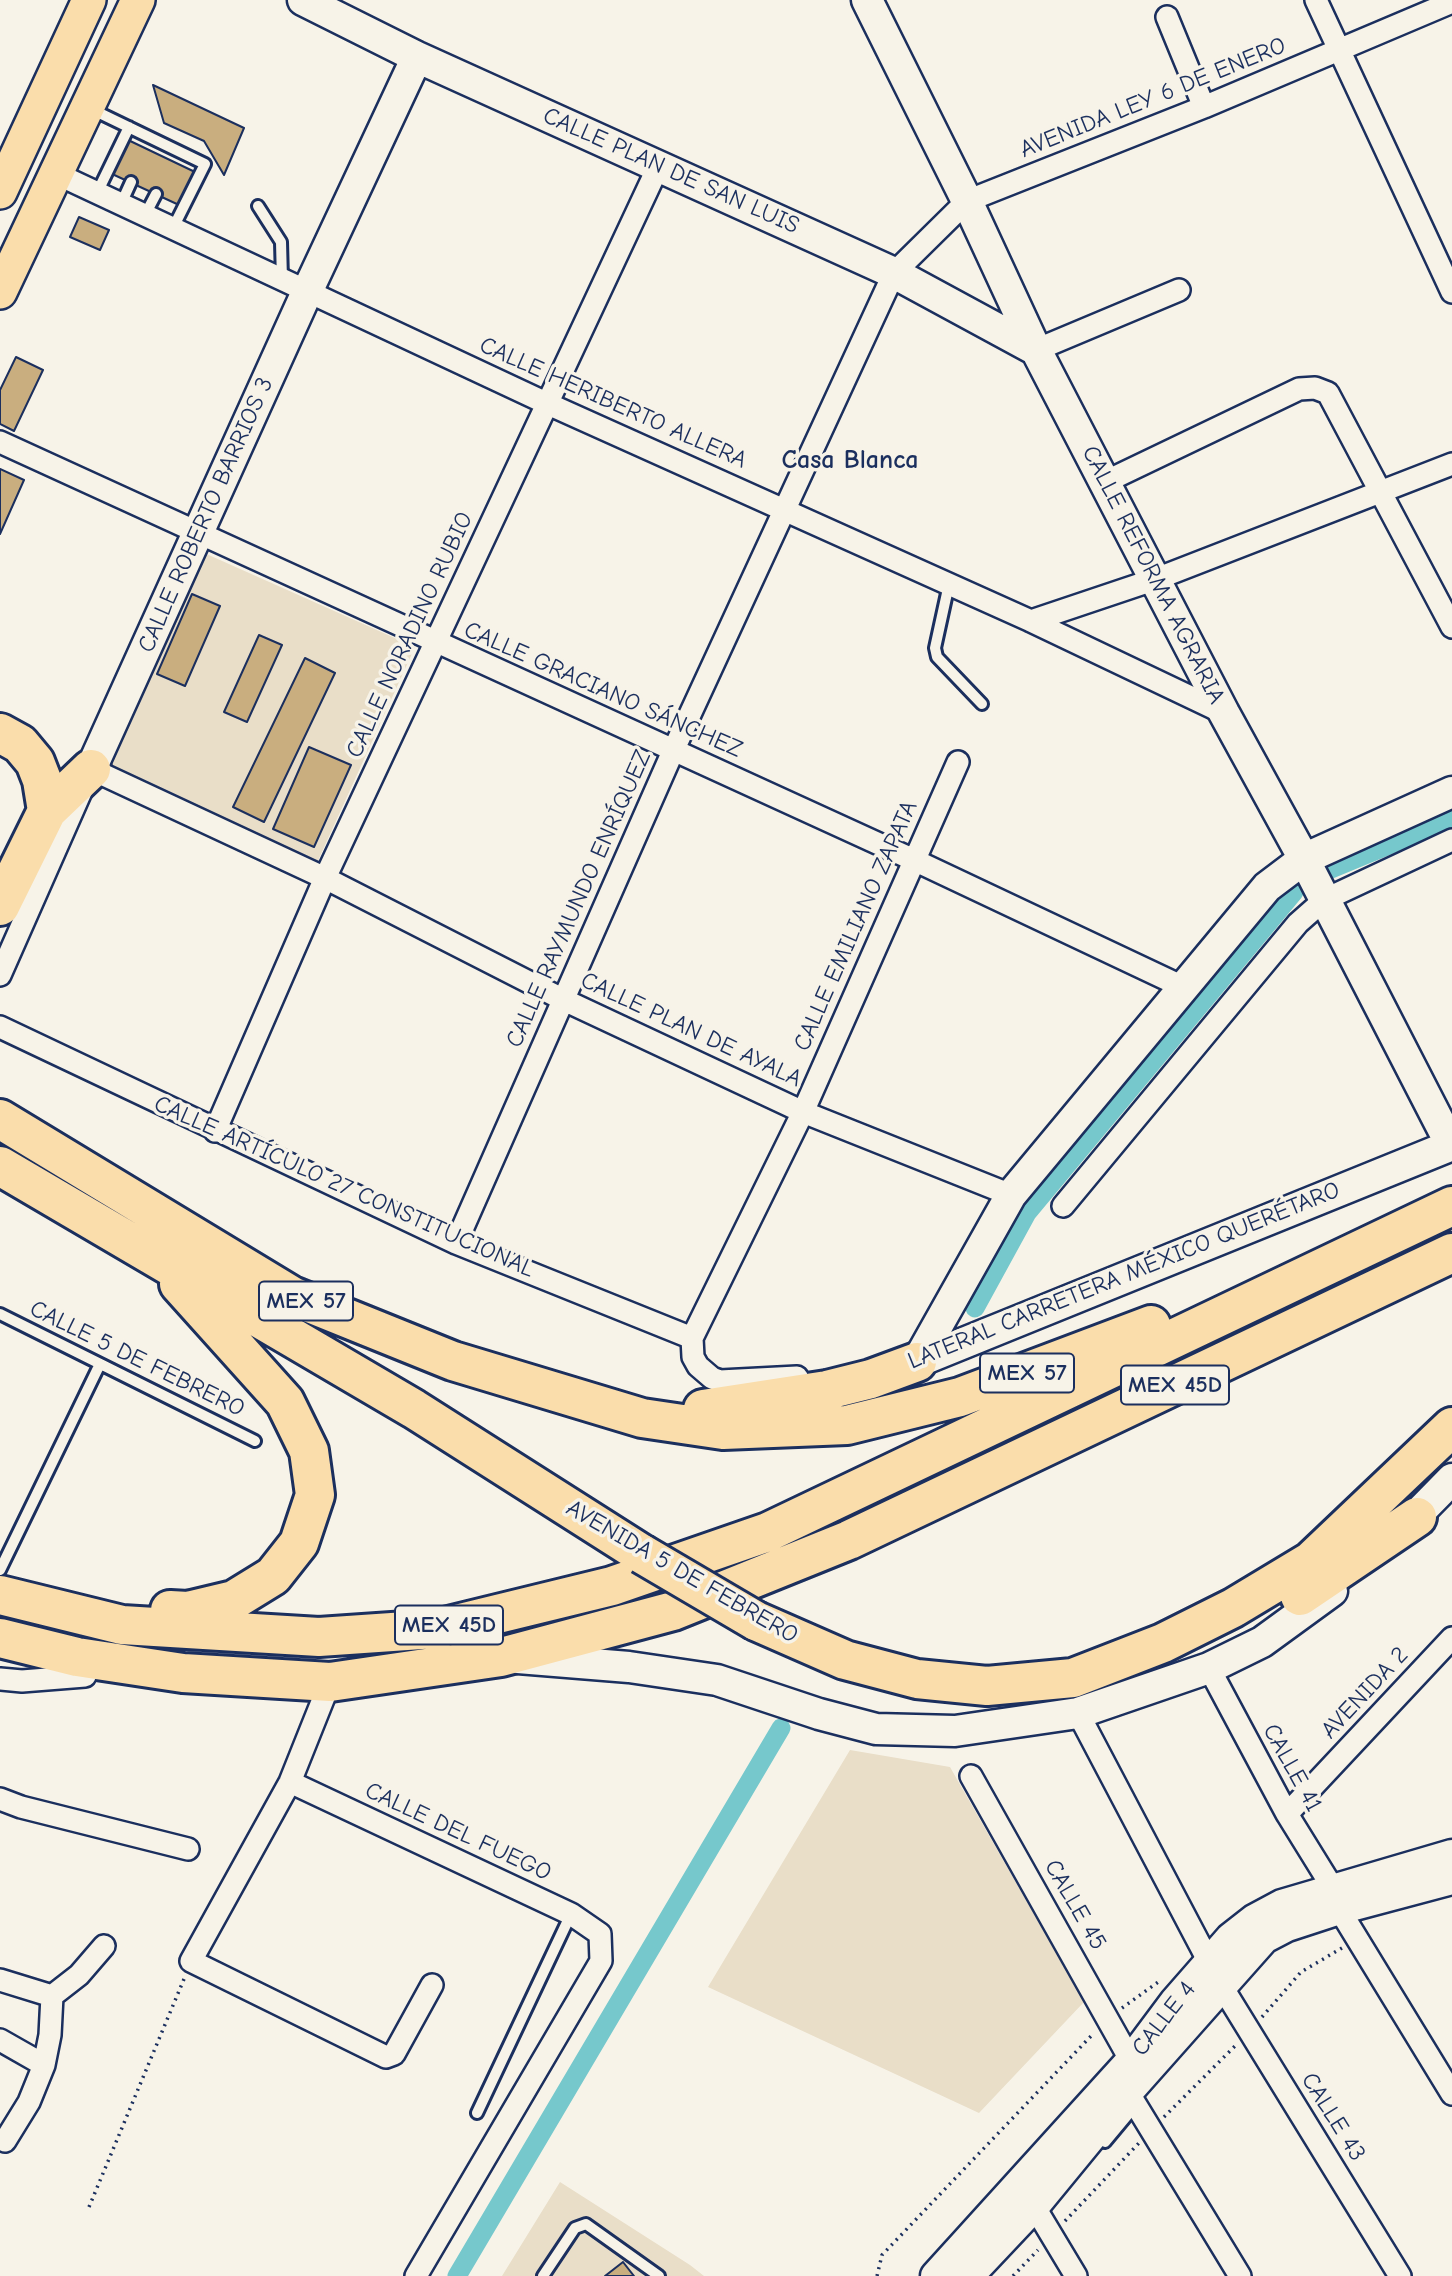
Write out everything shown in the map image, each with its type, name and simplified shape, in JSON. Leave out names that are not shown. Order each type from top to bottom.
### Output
[{"type":"highway","points":[[0,733],[20,744],[35,762],[42,780],[47,811]]},
{"type":"highway","points":[[0,906],[47,811],[91,769]]},
{"type":"highway","name":"MEX 57","points":[[0,1119],[292,1296],[453,1361],[642,1418],[723,1430],[847,1425],[960,1398],[1111,1342],[1289,1265],[1394,1232]]},
{"type":"highway","name":"AVENIDA 5 DE FEBRERO","points":[[0,1166],[414,1409],[642,1554],[756,1621],[845,1660],[917,1679],[1075,1695],[1163,1643],[1233,1608],[1311,1561],[1452,1427]]},
{"type":"highway","name":"MEX 45D","points":[[0,1595],[122,1625],[319,1637],[436,1629],[612,1586],[768,1532],[1452,1206]]},
{"type":"highway","name":"MEX 45D","points":[[0,1638],[77,1657],[183,1673],[330,1682],[501,1657],[673,1611],[849,1540],[1452,1253]]},
{"type":"highway","points":[[0,1586],[104,1607],[188,1611],[234,1600],[273,1576],[299,1543],[315,1495],[309,1451],[285,1402],[155,1256]]},
{"type":"highway","points":[[642,1418],[827,1390],[871,1379],[917,1362]]},
{"type":"highway","points":[[1075,1695],[1251,1625],[1331,1577],[1416,1517]]},
{"type":"highway","points":[[0,1662],[85,1676],[183,1673]]},
{"type":"main road","points":[[4,172],[89,0]]},
{"type":"main road","points":[[0,292],[138,0]]},
{"type":"street","name":"CALLE REFORMA AGRARIA","points":[[867,0],[967,201],[1036,350],[1451,1145]]},
{"type":"street","points":[[1316,0],[1452,292]]},
{"type":"street","name":"AVENIDA LEY 6 DE ENERO","points":[[894,273],[967,201],[1204,107],[1452,2]]},
{"type":"street","name":"CALLE PLAN DE SAN LUIS","points":[[322,3],[417,57],[894,273],[1036,350]]},
{"type":"street","points":[[1167,17],[1204,107]]},
{"type":"street","name":"CALLE ROBERTO BARRIOS 3","points":[[0,975],[197,533],[294,286],[417,57]]},
{"type":"street","name":"CALLE NORADINO RUBIO","points":[[215,1131],[325,878],[659,165]]},
{"type":"street","name":"CALLE HERIBERTO ALLERA","points":[[57,174],[546,403],[1031,621],[1224,713]]},
{"type":"street","name":"CALLE RAYMUNDO ENRÍQUEZ","points":[[456,1243],[674,749],[894,273]]},
{"type":"street","points":[[1036,350],[1179,290]]},
{"type":"street","points":[[1105,482],[1299,389],[1315,388],[1328,393],[1452,627]]},
{"type":"street","name":"CALLE GRACIANO SÁNCHEZ","points":[[0,442],[435,643],[674,749],[1183,987]]},
{"type":"street","points":[[1031,621],[1156,579],[1452,464]]},
{"type":"street","name":"CALLE EMILIANO ZAPATA","points":[[692,1338],[803,1112],[958,762]]},
{"type":"street","name":"CALLE PLAN DE AYALA","points":[[91,769],[325,878],[564,1000],[803,1112],[1011,1195]]},
{"type":"street","points":[[917,1362],[1011,1195],[1266,887],[1304,859],[1452,792]]},
{"type":"street","points":[[1063,1206],[1298,923],[1324,900],[1452,840]]},
{"type":"street","name":"CALLE ARTÍCULO 27 CONSTITUCIONAL","points":[[0,1027],[456,1243],[692,1338]]},
{"type":"street","name":"LATERAL CARRETERA MÉXICO QUERÉTARO","points":[[692,1338],[691,1348],[698,1366],[720,1381],[825,1375],[917,1362],[1451,1145]]},
{"type":"street","points":[[501,1657],[629,1667],[717,1680],[819,1714],[876,1728],[955,1731],[1075,1695],[1209,1668],[1273,1634],[1348,1580],[1416,1517],[1452,1479]]},
{"type":"street","name":"AVENIDA 2","points":[[1287,1814],[1452,1638]]},
{"type":"street","name":"CALLE 41","points":[[1209,1668],[1357,1939],[1452,2094]]},
{"type":"street","points":[[0,1679],[22,1681],[85,1676]]},
{"type":"street","points":[[330,1682],[290,1782],[191,1961],[386,2057],[394,2054],[432,1985]]},
{"type":"street","name":"CALLE 43","points":[[1075,1695],[1215,1974],[1400,2276]]},
{"type":"street","name":"CALLE 45","points":[[971,1776],[1132,2061]]},
{"type":"street","name":"CALLE DEL FUEGO","points":[[290,1782],[571,1914],[600,1934],[601,1961],[416,2276]]},
{"type":"street","points":[[0,1799],[21,1807],[188,1849]]},
{"type":"street","points":[[0,1814],[21,1807]]},
{"type":"street","name":"CALLE 4","points":[[936,2276],[1215,1974],[1264,1938],[1336,1899],[1452,1855]]},
{"type":"street","name":"CALLE 4","points":[[1336,1899],[1452,1879]]},
{"type":"street","points":[[5,2141],[29,2102],[44,2065],[52,1996],[79,1975],[104,1946]]},
{"type":"street","name":"CALLE 4","points":[[968,2276],[1036,2209],[1131,2099],[1215,1974]]},
{"type":"street","points":[[0,1980],[52,1996]]},
{"type":"street","points":[[0,2040],[44,2065]]},
{"type":"street","points":[[1131,2099],[1240,2276]]},
{"type":"street","points":[[1036,2209],[1076,2276]]},
{"type":"lane","points":[[87,107],[152,138],[175,156],[202,162],[205,166],[173,228]]},
{"type":"lane","points":[[97,193],[129,127]]},
{"type":"lane","points":[[146,149],[152,138]]},
{"type":"lane","points":[[121,204],[131,182]]},
{"type":"lane","points":[[145,215],[156,194]]},
{"type":"lane","points":[[258,206],[281,242],[294,286]]},
{"type":"lane","points":[[949,584],[935,648],[937,657],[982,704]]},
{"type":"lane","name":"CALLE 5 DE FEBRERO","points":[[0,1314],[255,1441]]},
{"type":"lane","points":[[0,1570],[100,1364]]},
{"type":"lane","points":[[477,2113],[571,1914]]},
{"type":"lane","points":[[1094,2154],[1131,2099]]},
{"type":"lane","points":[[1036,2209],[1086,2163]]},
{"type":"lane","points":[[543,2276],[575,2228],[586,2224],[659,2276]]},
{"type":"path","points":[[1013,2276],[1150,2130],[1249,2032],[1301,1972],[1357,1939]]},
{"type":"path","points":[[89,2207],[191,1961]]},
{"type":"path","points":[[877,2276],[883,2255],[1108,2018],[1158,1981],[1170,1976]]},
{"type":"shaded area","points":[[202,552],[415,647],[316,865],[103,769]]},
{"type":"shaded area","points":[[850,1750],[950,1767],[1084,2002],[979,2113],[708,1987]]},
{"type":"shaded area","points":[[560,2182],[690,2265],[704,2276],[502,2276]]},
{"type":"building","points":[[153,85],[244,128],[224,175],[204,141],[164,123]]},
{"type":"building","points":[[126,139],[195,172],[179,205],[110,173]]},
{"type":"building","points":[[79,217],[109,230],[100,250],[70,237]]},
{"type":"building","points":[[16,357],[43,370],[14,431],[0,424],[0,390]]},
{"type":"building","points":[[0,469],[24,480],[0,534]]},
{"type":"building","points":[[192,594],[220,606],[185,686],[157,674]]},
{"type":"building","points":[[259,635],[282,645],[247,722],[224,712]]},
{"type":"building","points":[[305,658],[335,673],[264,822],[233,807]]},
{"type":"building","points":[[309,747],[351,765],[314,847],[273,829]]},
{"type":"building","points":[[623,2262],[634,2276],[605,2276]]},
{"type":"waterway","points":[[1331,869],[1452,819]]},
{"type":"waterway","points":[[975,1308],[1027,1213],[1294,892]]},
{"type":"waterway","points":[[457,2276],[781,1728]]},
{"type":"district","name":"Casa Blanca","points":[[850,461]]}]
